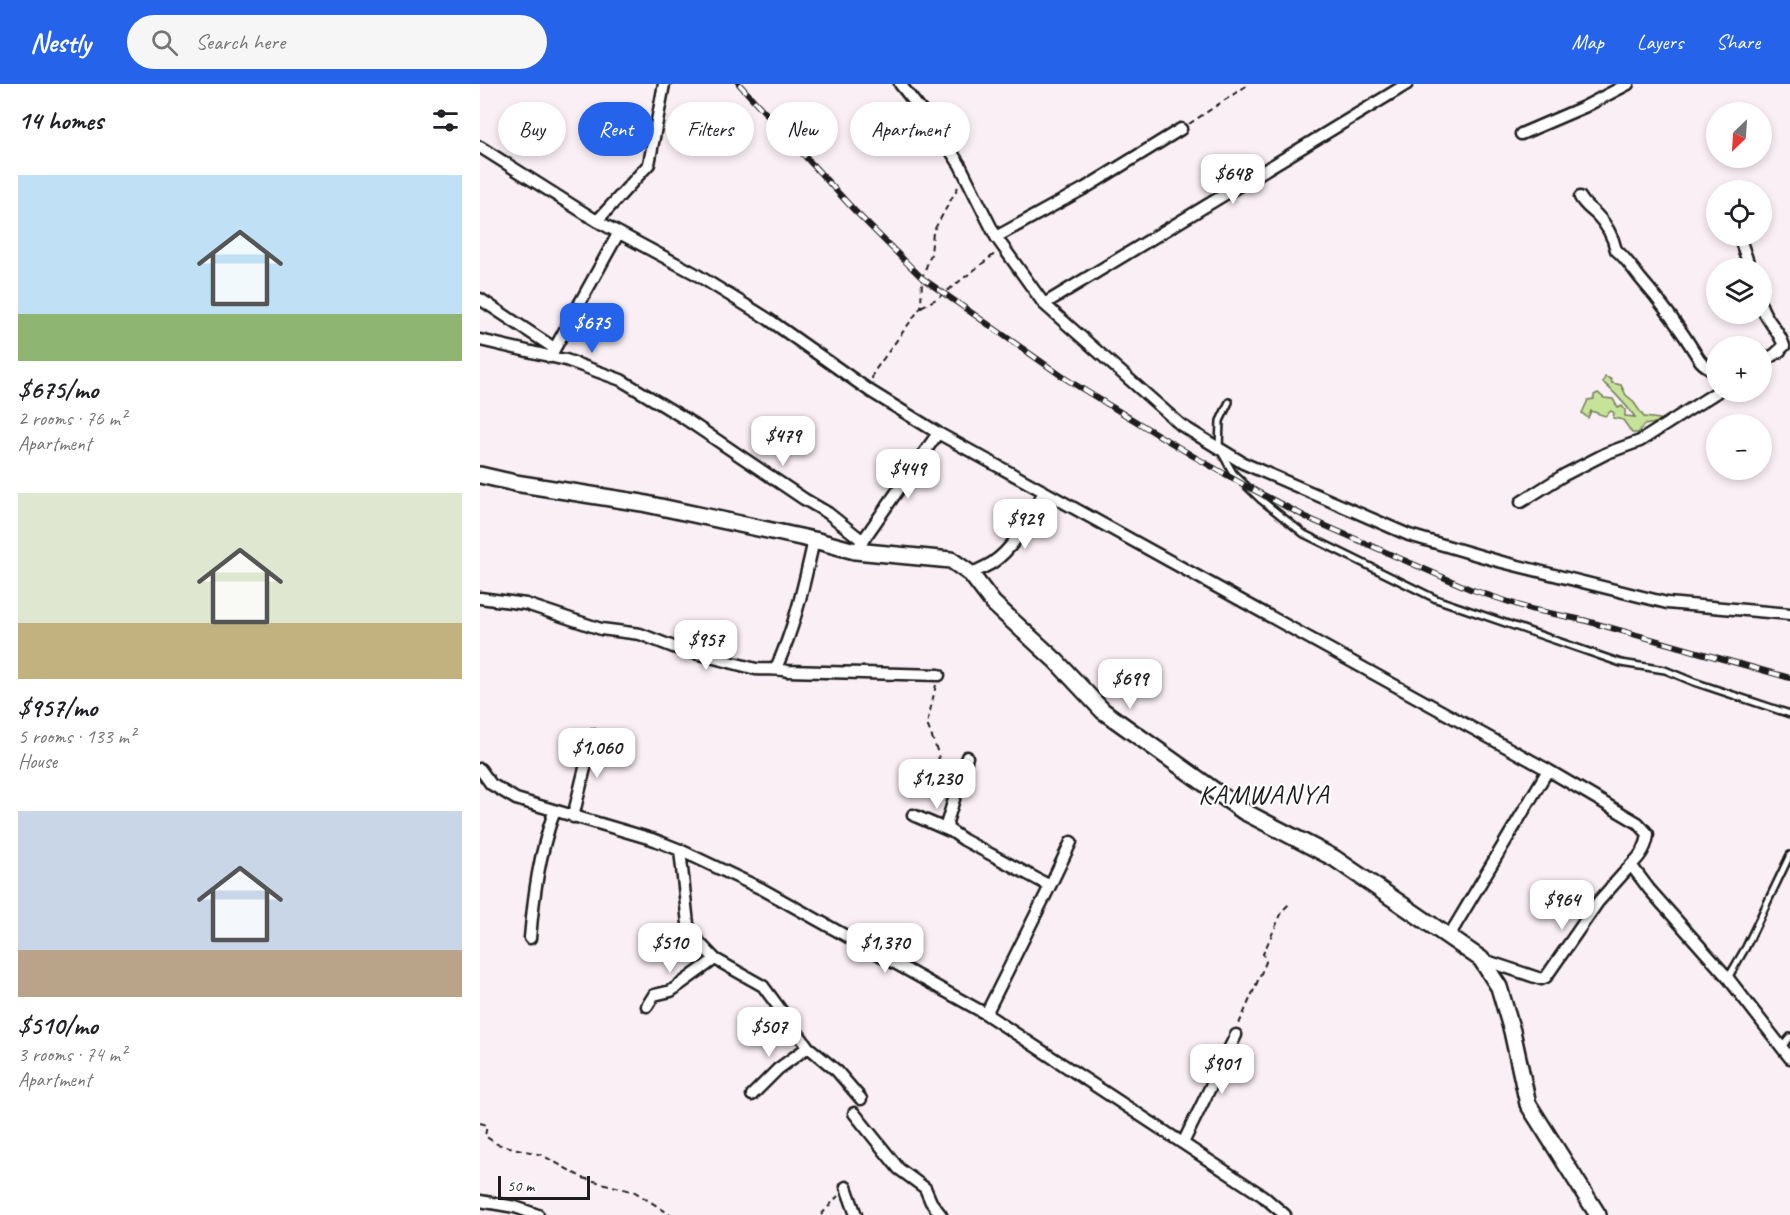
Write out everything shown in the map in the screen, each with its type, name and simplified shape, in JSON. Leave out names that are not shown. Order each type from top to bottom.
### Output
[{"type":"main road","points":[[480,475],[515,483],[642,503],[814,540],[951,560],[971,574],[993,603],[1056,661],[1103,711],[1242,811],[1334,858],[1481,959],[1499,987],[1512,1031],[1528,1104],[1598,1215]]},
{"type":"street","points":[[597,221],[649,164],[664,84]]},
{"type":"street","points":[[900,84],[939,133],[965,175],[996,237],[1044,304],[1181,424],[1243,463],[1409,535],[1465,552],[1667,603],[1790,614]]},
{"type":"street","points":[[1044,304],[1407,84]]},
{"type":"street","points":[[1521,134],[1584,107],[1628,84]]},
{"type":"street","points":[[996,237],[1085,188],[1181,129]]},
{"type":"street","points":[[480,147],[618,234],[703,278],[768,319],[870,391],[938,433],[1548,770],[1644,828],[1648,834],[1647,841],[1637,860],[1598,902],[1546,977],[1541,979],[1481,959]]},
{"type":"street","points":[[1580,197],[1584,206],[1597,215],[1606,226],[1613,238],[1616,250],[1625,256],[1680,328],[1684,338],[1694,347],[1700,361],[1706,366]]},
{"type":"street","points":[[552,353],[618,234]]},
{"type":"street","points":[[480,299],[552,353]]},
{"type":"street","points":[[1770,324],[1780,333],[1784,346],[1773,355]]},
{"type":"street","points":[[480,340],[552,353],[629,385],[684,418],[828,513],[859,546],[938,433]]},
{"type":"street","points":[[1773,355],[1790,345]]},
{"type":"street","points":[[1521,501],[1607,453],[1640,441],[1706,399]]},
{"type":"street","points":[[971,574],[992,563],[1004,553],[1016,538],[1044,492]]},
{"type":"street","points":[[776,668],[786,646],[800,600],[814,540]]},
{"type":"street","points":[[480,598],[526,604],[601,629],[640,634],[676,648],[766,670],[776,668],[787,671],[939,675]]},
{"type":"street","points":[[573,817],[593,735]]},
{"type":"street","points":[[950,831],[947,822],[968,758]]},
{"type":"street","points":[[480,769],[491,784],[516,799],[645,837],[680,850],[762,888],[986,1014],[1263,1196],[1285,1215]]},
{"type":"street","points":[[1449,936],[1548,770]]},
{"type":"street","points":[[530,938],[536,881],[544,841],[554,812]]},
{"type":"street","points":[[913,815],[950,831],[1050,886]]},
{"type":"street","points":[[986,1014],[1071,842]]},
{"type":"street","points":[[680,850],[688,924],[692,934],[715,958],[763,986],[808,1047],[837,1071],[861,1099]]},
{"type":"street","points":[[1631,865],[1648,889],[1728,978],[1790,1058]]},
{"type":"street","points":[[646,1006],[654,995],[671,991],[715,958]]},
{"type":"street","points":[[1183,1143],[1236,1035]]},
{"type":"street","points":[[752,1095],[778,1069],[808,1047]]},
{"type":"street","points":[[854,1113],[899,1169],[925,1188],[940,1215]]},
{"type":"street","points":[[846,1187],[856,1215]]},
{"type":"street","points":[[480,1201],[514,1207],[538,1215]]},
{"type":"lane","points":[[1229,402],[1220,421],[1219,448],[1233,473],[1260,499],[1304,534],[1436,599],[1562,644],[1621,663],[1665,670],[1790,714]]},
{"type":"lane","points":[[1728,978],[1746,947],[1790,855]]},
{"type":"lane","points":[[1782,1047],[1790,1037]]},
{"type":"path","points":[[1181,129],[1249,84]]},
{"type":"path","points":[[921,308],[922,278],[930,254],[933,232],[965,175]]},
{"type":"path","points":[[870,391],[873,373],[921,308],[938,298],[1003,247]]},
{"type":"path","points":[[939,675],[930,702],[927,724],[938,753],[944,800]]},
{"type":"path","points":[[1236,1035],[1266,962],[1263,954],[1283,910],[1291,902]]},
{"type":"path","points":[[480,1124],[487,1125],[485,1136],[497,1144],[542,1155],[583,1178],[635,1192],[671,1215]]},
{"type":"path","points":[[821,1215],[846,1187]]},
{"type":"green space","points":[[1605,377],[1611,379],[1612,383],[1621,385],[1644,417],[1660,419],[1662,422],[1644,425],[1638,433],[1632,433],[1623,420],[1613,418],[1614,413],[1611,411],[1605,416],[1591,411],[1588,418],[1582,413],[1588,400],[1594,399],[1594,395],[1598,393],[1604,398],[1613,399],[1618,408],[1622,406],[1625,416],[1635,417],[1615,393],[1603,383]]},
{"type":"railway","points":[[739,84],[854,210],[922,278],[1066,379],[1193,456],[1310,519],[1470,589],[1530,609],[1583,620],[1790,678]]},
{"type":"district","name":"KAMWANYA","points":[[1264,794]]}]
